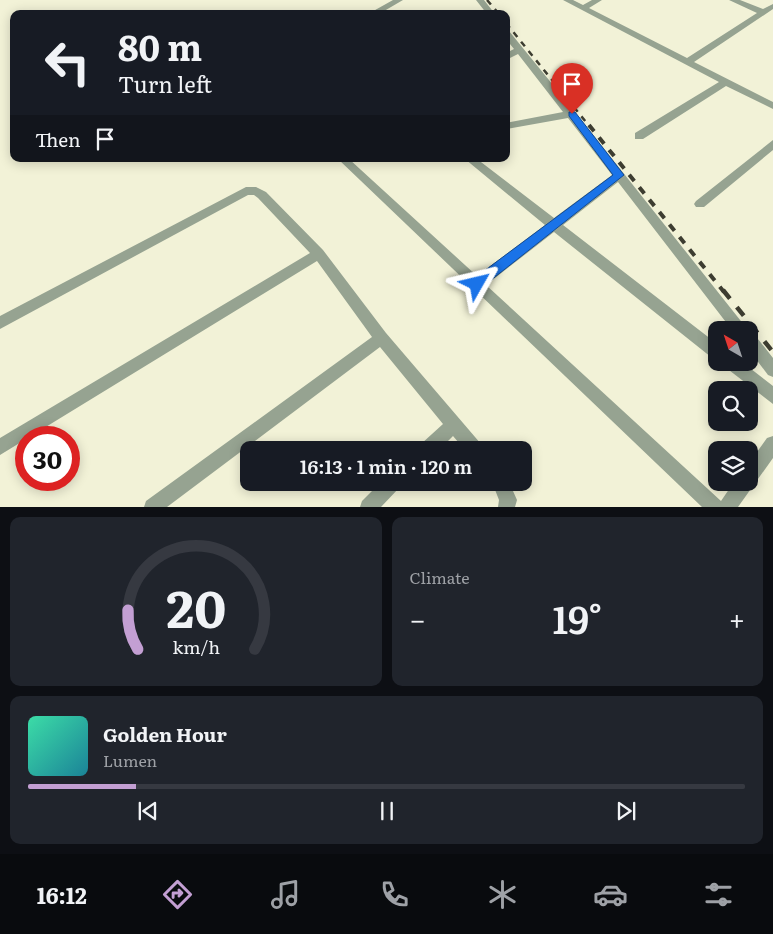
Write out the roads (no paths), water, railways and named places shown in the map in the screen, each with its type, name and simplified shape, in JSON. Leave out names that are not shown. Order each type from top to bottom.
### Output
[{"type":"street","points":[[382,10],[399,0]]},
{"type":"street","points":[[480,0],[488,10]]},
{"type":"street","points":[[567,0],[773,106]]},
{"type":"street","points":[[583,8],[598,0]]},
{"type":"street","points":[[733,0],[763,12]]},
{"type":"street","points":[[688,62],[773,6]]},
{"type":"street","points":[[510,38],[734,321]]},
{"type":"street","points":[[510,55],[520,50]]},
{"type":"street","points":[[639,136],[725,82]]},
{"type":"street","points":[[510,125],[572,114]]},
{"type":"street","points":[[700,204],[773,144]]},
{"type":"street","points":[[346,162],[715,506]]},
{"type":"street","points":[[474,162],[708,346]]},
{"type":"street","points":[[477,284],[619,175]]},
{"type":"street","points":[[0,323],[246,192],[256,191],[319,254],[381,338],[467,441]]},
{"type":"street","points":[[0,447],[319,254]]},
{"type":"street","points":[[152,506],[381,338]]},
{"type":"street","points":[[758,351],[773,370]]},
{"type":"street","points":[[741,371],[773,396]]},
{"type":"street","points":[[437,441],[454,425]]},
{"type":"street","points":[[758,465],[773,444]]},
{"type":"street","points":[[368,506],[384,491]]},
{"type":"street","points":[[504,491],[508,500],[506,506]]},
{"type":"street","points":[[727,506],[738,491]]},
{"type":"railway","points":[[487,0],[496,10]]},
{"type":"railway","points":[[510,28],[590,127]]},
{"type":"railway","points":[[589,125],[724,292]]},
{"type":"railway","points":[[723,290],[773,352]]}]
